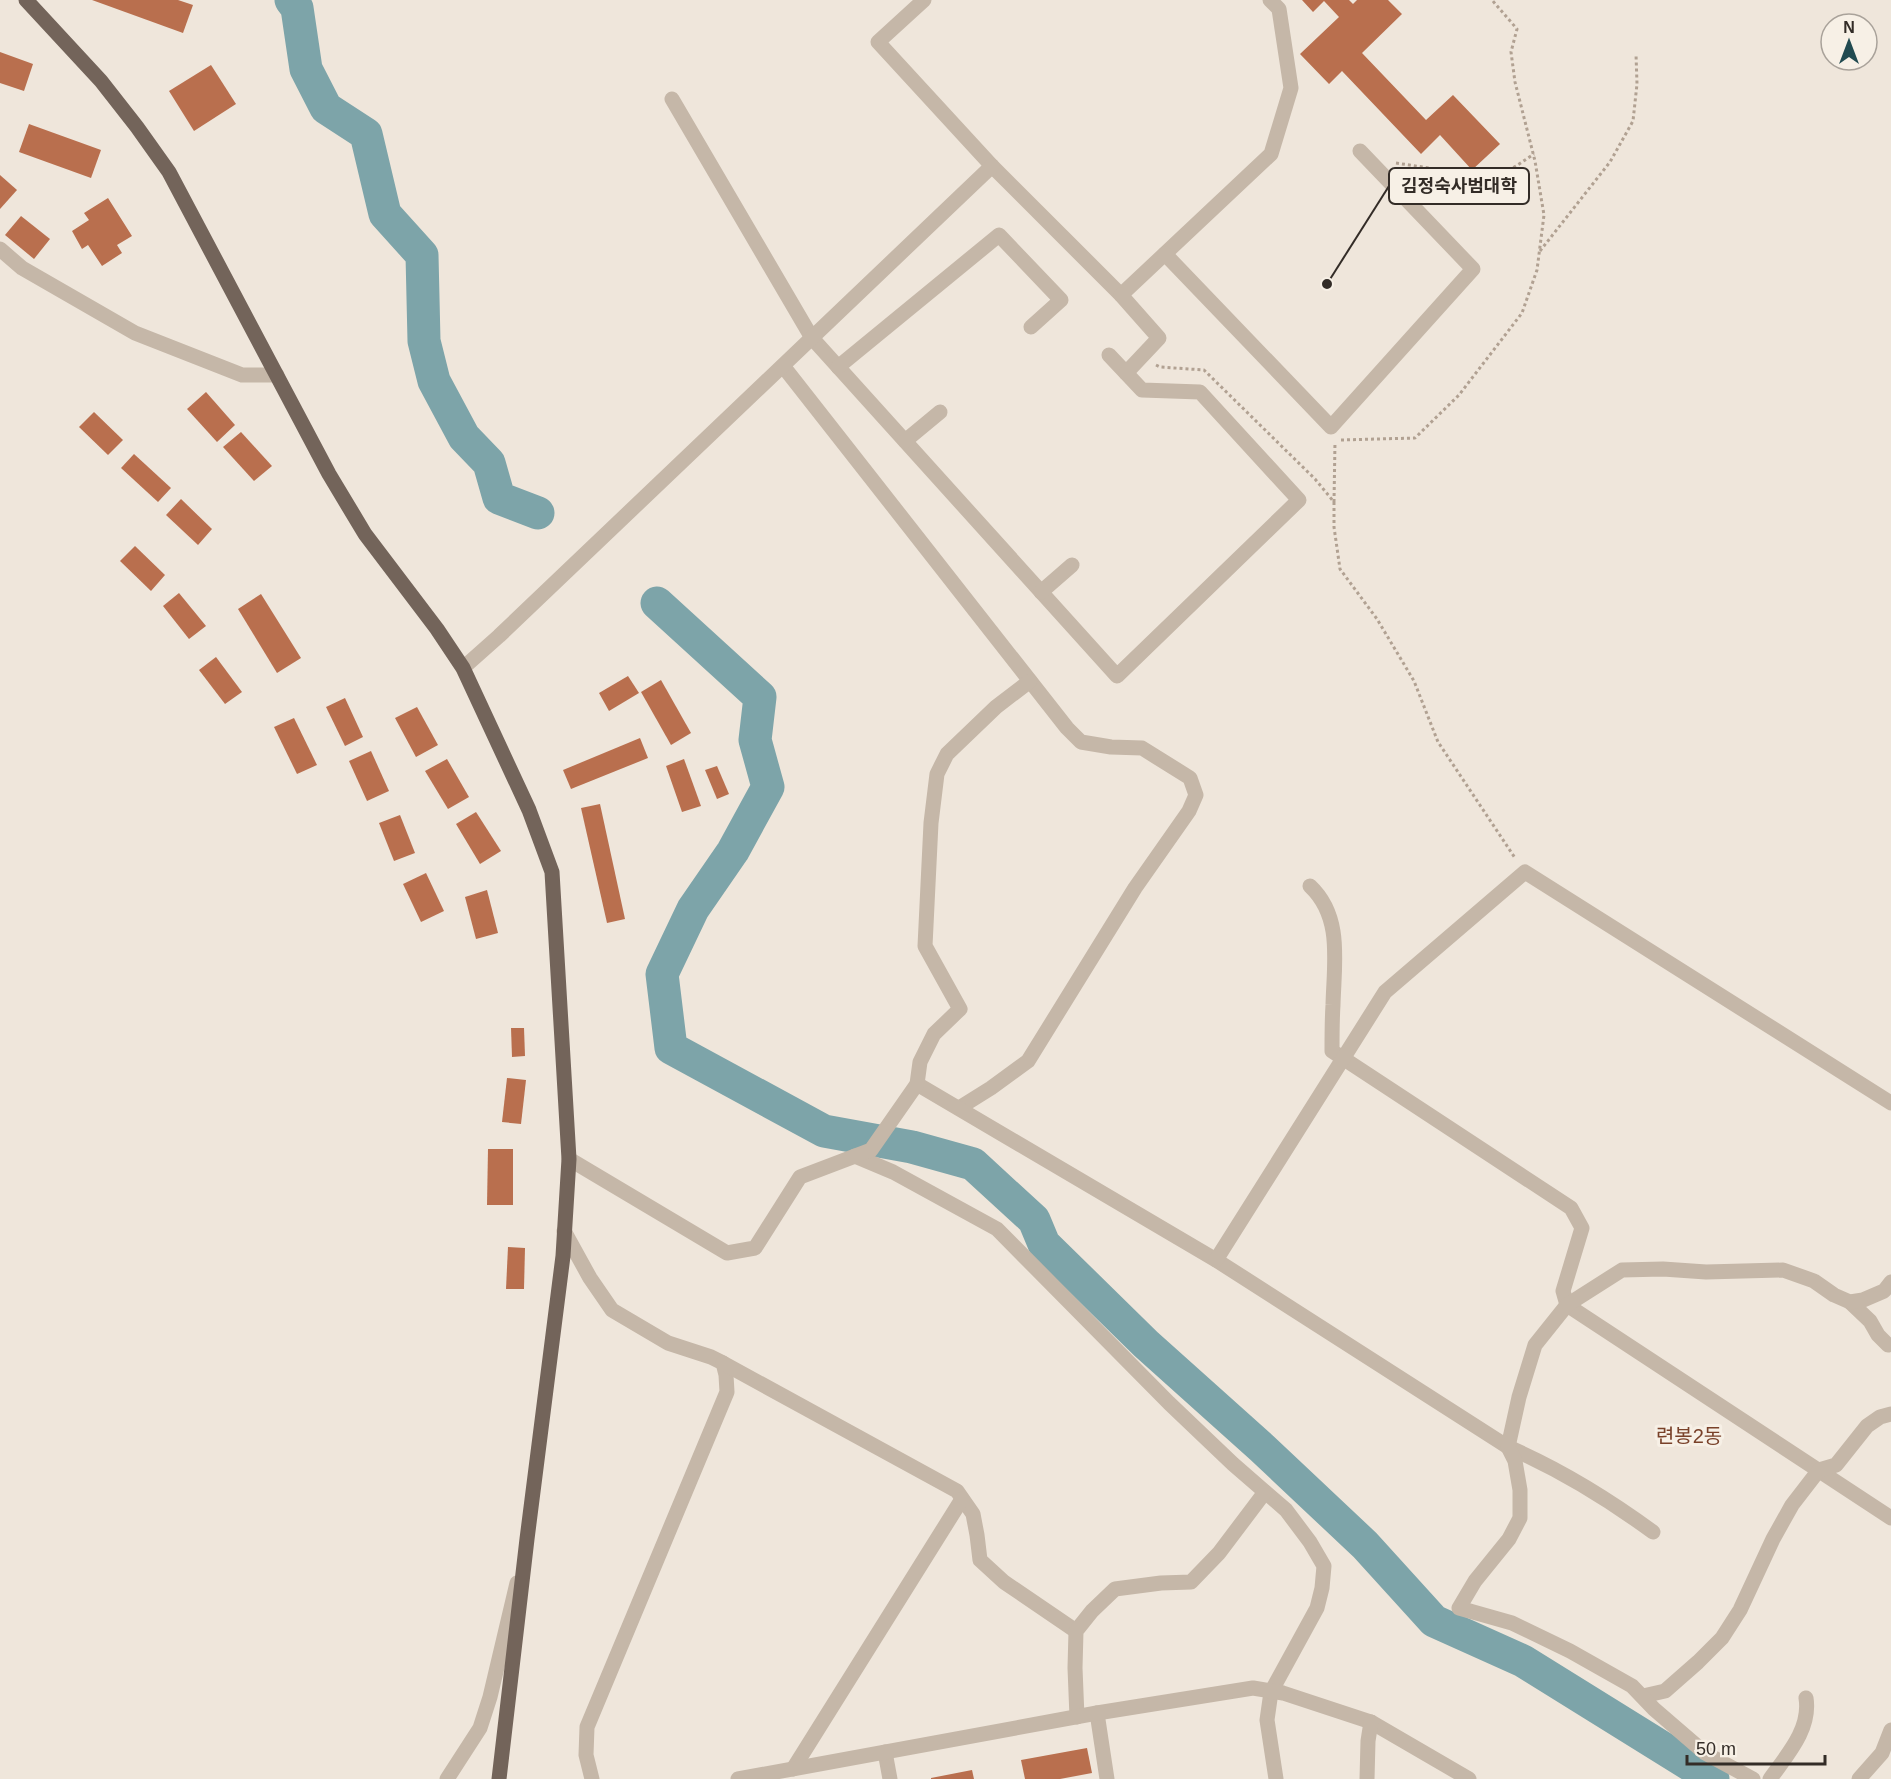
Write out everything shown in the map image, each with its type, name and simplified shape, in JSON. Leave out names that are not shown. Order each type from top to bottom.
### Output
[{"type":"main road","points":[[26,0],[101,81],[169,172],[329,474],[365,534],[437,629],[463,668],[529,810],[552,872],[569,1159],[563,1256],[499,1779]]},
{"type":"street","points":[[924,0],[878,42],[992,166],[1121,295],[1159,338],[1126,373]]},
{"type":"street","points":[[1121,295],[1271,154],[1291,88],[1279,9],[1270,0]]},
{"type":"street","points":[[672,99],[812,338],[1117,676],[1299,500],[1200,392],[1142,390],[1109,355]]},
{"type":"street","points":[[1165,254],[1331,427],[1473,269],[1360,151]]},
{"type":"street","points":[[463,668],[992,166]]},
{"type":"street","points":[[838,367],[999,235],[1060,300],[1031,327]]},
{"type":"street","points":[[0,249],[22,268],[135,333],[242,375],[277,375]]},
{"type":"street","points":[[783,366],[1067,728],[1081,742],[1111,747],[1142,748],[1190,778],[1196,795],[1189,811],[1135,888],[1028,1061],[959,1108]]},
{"type":"street","points":[[905,441],[939,412]]},
{"type":"street","points":[[1041,592],[1072,565]]},
{"type":"street","points":[[569,1159],[727,1253],[755,1248],[800,1177],[871,1150],[917,1084],[920,1062],[934,1034],[960,1009],[925,946],[937,774],[947,754],[996,706],[1030,681]]},
{"type":"street","points":[[1216,1260],[1385,992],[1525,872],[1891,1103]]},
{"type":"street","points":[[1310,886],[1322,897],[1331,921],[1335,945],[1332,1052],[1571,1208],[1582,1228],[1563,1291],[1568,1305],[1891,1518]]},
{"type":"street","points":[[917,1084],[1216,1260],[1508,1447],[1532,1457],[1614,1503],[1653,1532]]},
{"type":"street","points":[[855,1156],[893,1172],[997,1229],[1169,1403],[1233,1464],[1286,1510],[1310,1542],[1324,1566],[1322,1588],[1317,1608],[1271,1692],[1267,1720],[1276,1779]]},
{"type":"street","points":[[564,1232],[590,1278],[612,1310],[668,1343],[723,1363],[957,1491],[973,1514],[980,1560],[1004,1582],[1076,1631]]},
{"type":"street","points":[[1753,1779],[1705,1753],[1632,1686],[1622,1680],[1570,1651],[1512,1623],[1459,1608],[1475,1581],[1509,1539],[1520,1518],[1520,1490],[1515,1461],[1508,1447],[1519,1397],[1535,1344],[1568,1305],[1622,1270],[1663,1269],[1706,1272],[1784,1270],[1814,1281],[1834,1295],[1850,1302],[1870,1321],[1878,1335],[1888,1344]]},
{"type":"street","points":[[1850,1302],[1863,1300],[1884,1291],[1891,1282]]},
{"type":"street","points":[[591,1778],[586,1755],[588,1727],[727,1392],[723,1363]]},
{"type":"street","points":[[1643,1696],[1665,1691],[1722,1638],[1740,1610],[1792,1505],[1819,1470],[1836,1465],[1868,1426],[1880,1417],[1891,1414]]},
{"type":"street","points":[[1077,1717],[1076,1631],[1092,1611],[1115,1589],[1191,1582],[1219,1553],[1265,1492]]},
{"type":"street","points":[[793,1769],[962,1499]]},
{"type":"street","points":[[447,1779],[480,1728],[487,1708],[527,1539]]},
{"type":"street","points":[[738,1779],[1097,1713],[1253,1688],[1283,1693],[1371,1722],[1469,1779]]},
{"type":"street","points":[[1770,1779],[1801,1734],[1808,1707],[1806,1698]]},
{"type":"street","points":[[1097,1713],[1107,1779]]},
{"type":"street","points":[[1367,1779],[1371,1722]]},
{"type":"street","points":[[1860,1779],[1882,1753],[1891,1730]]},
{"type":"street","points":[[885,1752],[890,1779]]},
{"type":"path","points":[[1539,253],[1610,162],[1633,121],[1637,84],[1636,54]]},
{"type":"path","points":[[1372,164],[1406,164],[1482,176],[1501,174],[1534,154]]},
{"type":"path","points":[[1141,357],[1160,367],[1204,370],[1315,479],[1334,502]]},
{"type":"path","points":[[1335,440],[1334,527],[1340,569],[1377,619],[1413,681],[1438,742],[1525,872]]},
{"type":"building","points":[[92,0],[178,0],[193,5],[183,33]]},
{"type":"building","points":[[1302,0],[1349,0],[1353,4],[1357,0],[1388,0],[1402,14],[1362,53],[1426,120],[1453,95],[1500,144],[1472,170],[1440,135],[1421,154],[1342,71],[1329,84],[1300,54],[1339,17],[1324,1],[1313,12]]},
{"type":"building","points":[[0,52],[33,64],[24,91],[0,83]]},
{"type":"building","points":[[211,65],[236,104],[194,131],[169,91]]},
{"type":"building","points":[[29,124],[101,150],[91,178],[19,152]]},
{"type":"building","points":[[0,175],[17,190],[0,209]]},
{"type":"building","points":[[108,198],[132,236],[117,245],[122,253],[102,266],[88,245],[82,249],[72,231],[89,220],[84,213]]},
{"type":"building","points":[[21,216],[50,239],[34,259],[5,235]]},
{"type":"building","points":[[206,392],[235,425],[217,442],[187,409]]},
{"type":"building","points":[[94,412],[123,440],[108,455],[79,427]]},
{"type":"building","points":[[241,432],[272,466],[254,481],[223,447]]},
{"type":"building","points":[[134,454],[171,488],[158,502],[121,468]]},
{"type":"building","points":[[181,499],[212,529],[198,545],[166,515]]},
{"type":"building","points":[[135,546],[165,575],[151,591],[120,561]]},
{"type":"building","points":[[179,593],[206,626],[189,639],[163,606]]},
{"type":"building","points":[[261,594],[301,658],[277,673],[238,609]]},
{"type":"building","points":[[216,657],[242,692],[225,704],[199,670]]},
{"type":"building","points":[[628,676],[639,693],[609,711],[599,693]]},
{"type":"building","points":[[661,680],[691,733],[671,745],[641,692]]},
{"type":"building","points":[[345,698],[363,737],[345,746],[326,707]]},
{"type":"building","points":[[417,707],[438,745],[416,757],[395,718]]},
{"type":"building","points":[[294,718],[317,765],[297,774],[274,727]]},
{"type":"building","points":[[640,738],[648,758],[571,789],[563,770]]},
{"type":"building","points":[[371,751],[389,791],[367,801],[349,761]]},
{"type":"building","points":[[447,759],[469,797],[448,809],[425,771]]},
{"type":"building","points":[[684,759],[701,806],[682,812],[666,766]]},
{"type":"building","points":[[717,766],[729,794],[717,799],[705,770]]},
{"type":"building","points":[[600,804],[625,919],[607,923],[581,808]]},
{"type":"building","points":[[476,812],[501,851],[480,864],[456,824]]},
{"type":"building","points":[[400,815],[415,853],[394,861],[379,823]]},
{"type":"building","points":[[426,873],[444,911],[421,922],[403,884]]},
{"type":"building","points":[[487,890],[498,933],[476,939],[465,897]]},
{"type":"building","points":[[511,1028],[524,1028],[525,1056],[512,1057]]},
{"type":"building","points":[[507,1078],[526,1080],[521,1124],[502,1122]]},
{"type":"building","points":[[488,1149],[513,1149],[513,1205],[487,1205]]},
{"type":"building","points":[[508,1247],[525,1248],[524,1289],[506,1289]]},
{"type":"building","points":[[1087,1748],[1092,1773],[1060,1779],[1025,1779],[1021,1760]]},
{"type":"building","points":[[972,1770],[974,1779],[931,1779],[931,1778]]},
{"type":"waterway","points":[[291,0],[297,8],[306,69],[326,108],[366,134],[385,214],[422,255],[424,341],[434,381],[464,437],[489,463],[499,498],[538,513]]},
{"type":"waterway","points":[[657,603],[760,697],[755,740],[768,787],[733,851],[693,909],[662,974],[671,1048],[824,1131],[912,1147],[973,1164],[1034,1220],[1044,1244],[1146,1344],[1262,1448],[1365,1545],[1434,1621],[1523,1661],[1713,1779]]},
{"type":"place","name":"김정숙사범대학","points":[[1327,284]]},
{"type":"district","name":"련봉2동","points":[[1689,1436]]}]
